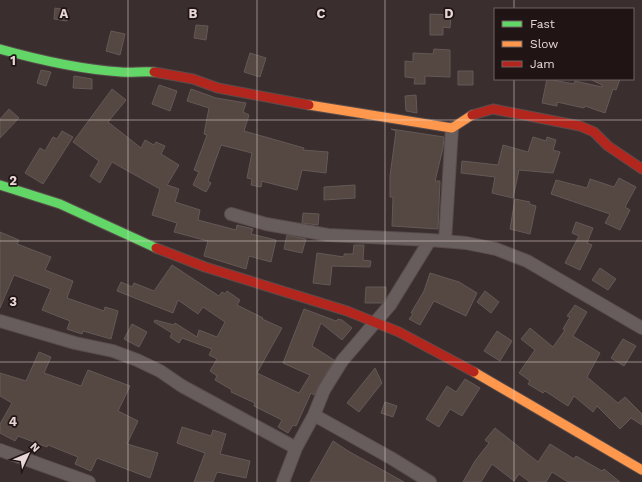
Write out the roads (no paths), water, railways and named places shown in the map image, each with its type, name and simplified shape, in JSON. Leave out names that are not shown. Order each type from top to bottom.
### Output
[{"type":"street","points":[[0,48],[36,59],[122,72],[148,71],[200,80],[218,88],[344,112],[452,128],[479,112],[493,109],[580,126],[594,132],[608,146],[642,169]]},
{"type":"street","points":[[445,242],[452,128]]},
{"type":"street","points":[[0,184],[60,204],[146,244],[205,267],[347,311],[399,332],[449,358],[588,437],[642,470]]},
{"type":"street","points":[[232,214],[266,224],[328,234],[466,243],[496,249],[527,261],[642,328]]},
{"type":"street","points":[[283,482],[296,448],[314,415],[324,390],[342,361],[376,324],[430,240]]},
{"type":"street","points":[[0,321],[75,343],[113,351],[136,360],[160,371],[182,386],[296,448]]},
{"type":"street","points":[[314,415],[391,458],[430,482]]},
{"type":"street","points":[[0,450],[89,482]]}]
